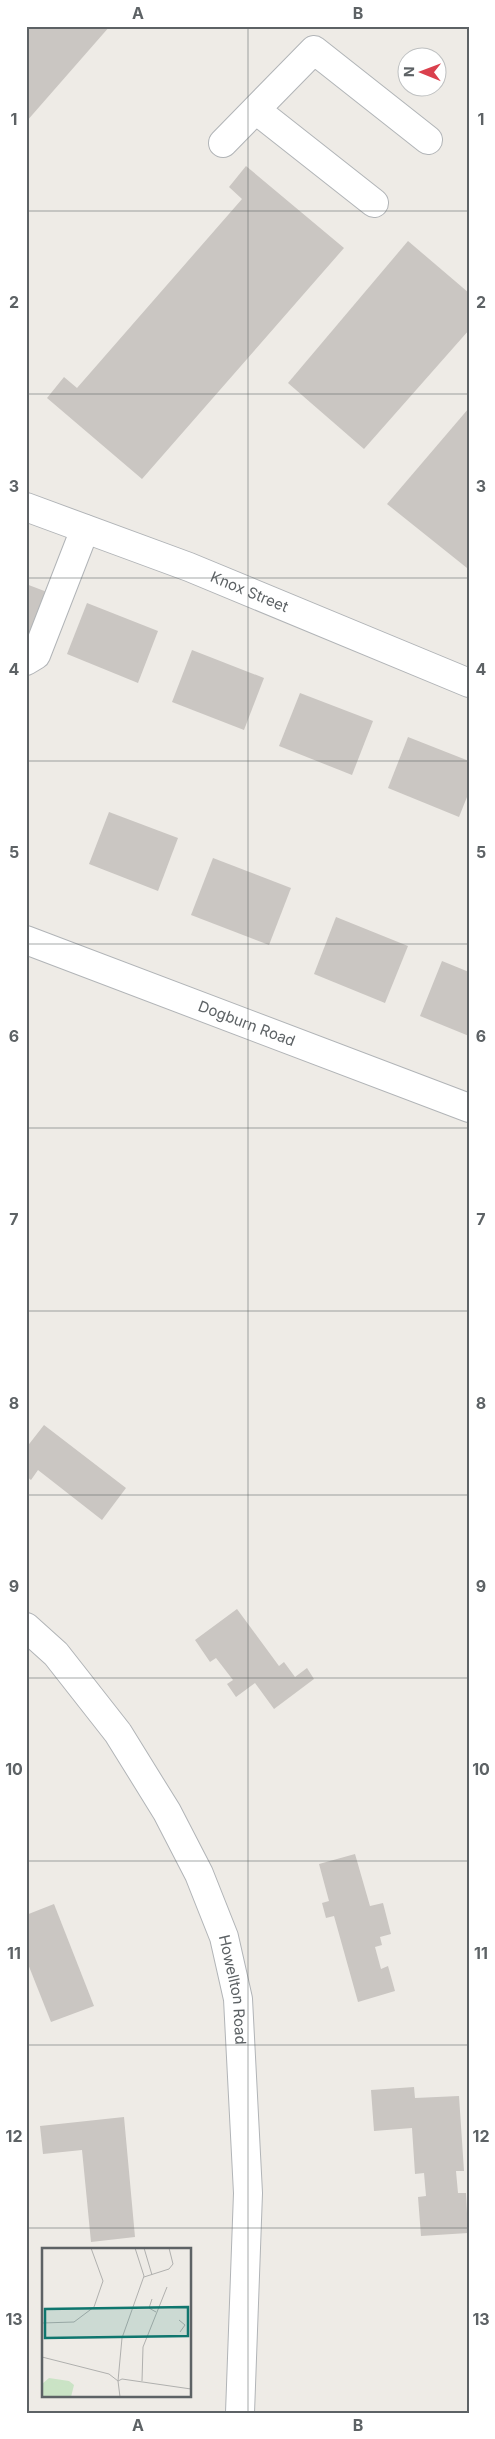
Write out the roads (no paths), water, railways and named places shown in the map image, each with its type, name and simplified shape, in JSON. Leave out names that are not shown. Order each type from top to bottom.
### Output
[{"type":"street","points":[[223,143],[314,50],[428,140]]},
{"type":"street","points":[[256,110],[374,203]]},
{"type":"street","name":"Knox Street","points":[[26,507],[189,567],[469,684]]},
{"type":"street","points":[[26,661],[36,655],[85,529]]},
{"type":"street","name":"Dogburn Road","points":[[26,940],[469,1108]]},
{"type":"street","name":"Howellton Road","points":[[26,1627],[56,1654],[118,1733],[167,1812],[199,1874],[224,1937],[238,1999],[248,2193],[240,2413]]}]
